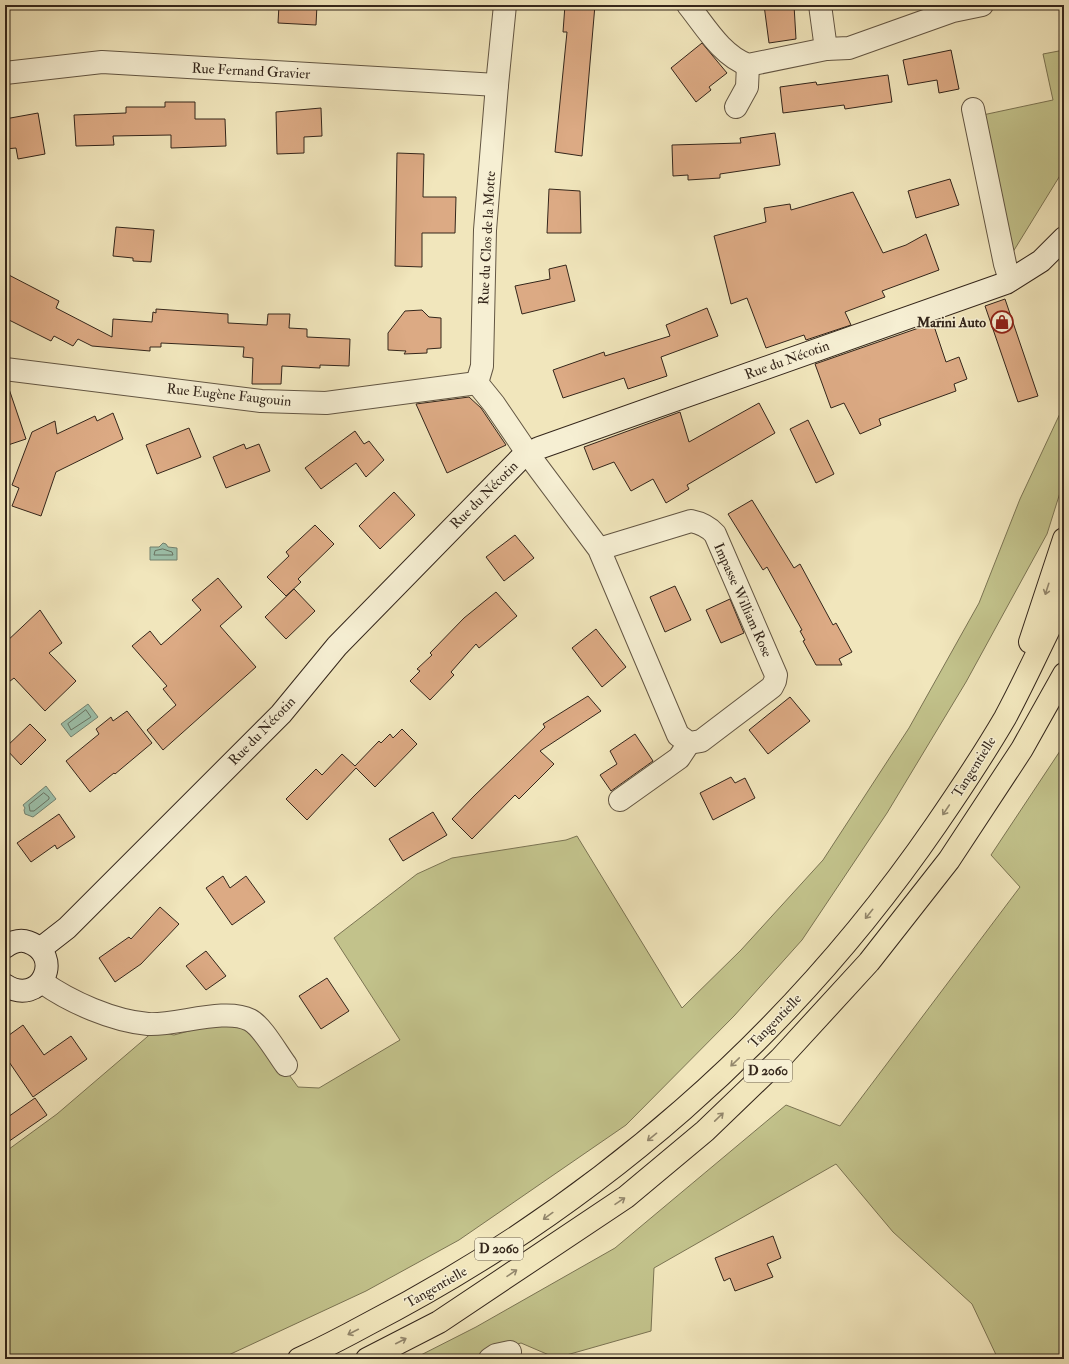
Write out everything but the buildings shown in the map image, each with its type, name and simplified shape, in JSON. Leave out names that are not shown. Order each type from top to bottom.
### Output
[{"type":"main road","points":[[1005,718],[1064,539]]},
{"type":"main road","name":"Tangentielle","points":[[299,1359],[429,1293],[521,1236],[605,1175],[682,1112],[765,1033],[832,959],[901,876],[960,790],[1005,718],[1064,598]]},
{"type":"main road","name":"Tangentielle","points":[[367,1359],[439,1322],[626,1197],[705,1131],[780,1059],[870,962],[949,860],[1022,749],[1064,674]]},
{"type":"street","name":"Rue du Clos de la Motte","points":[[477,383],[482,366],[485,230],[505,5]]},
{"type":"street","points":[[688,5],[724,50],[736,61],[748,65],[826,49],[849,48],[952,8],[982,5]]},
{"type":"street","points":[[820,5],[826,49]]},
{"type":"street","name":"Rue Fernand Gravier","points":[[5,73],[102,62],[497,85]]},
{"type":"street","points":[[736,107],[747,87],[748,65]]},
{"type":"street","points":[[973,109],[1005,264],[1010,280]]},
{"type":"street","name":"Rue du Nécotin","points":[[48,942],[73,923],[281,714],[337,646],[512,465],[539,448],[1006,283],[1041,261],[1063,238]]},
{"type":"street","name":"Rue Eugène Faugouin","points":[[5,369],[261,401],[326,403],[477,383]]},
{"type":"street","points":[[477,383],[494,404],[528,454],[599,549],[678,735],[689,743],[680,758],[620,800]]},
{"type":"street","name":"Impasse William Rose","points":[[599,549],[691,522],[699,522],[715,534],[776,675],[772,687],[701,741],[689,743]]},
{"type":"street","points":[[5,947],[18,941],[48,942],[46,963],[47,986]]},
{"type":"street","points":[[5,985],[18,991],[26,991],[47,986],[115,1018],[149,1024],[234,1015],[251,1020],[286,1065]]},
{"type":"street","points":[[490,1359],[496,1355],[510,1352]]},
{"type":"shaded area","points":[[1064,50],[1064,169],[1008,260],[978,116],[1053,100],[1043,54]]},
{"type":"shaded area","points":[[1064,405],[1064,480],[1047,534],[966,682],[887,813],[802,940],[734,1016],[626,1125],[459,1240],[366,1291],[220,1359],[5,1359],[5,1152],[57,1114],[154,1031],[174,1035],[234,1019],[254,1027],[298,1087],[319,1088],[400,1040],[334,938],[417,874],[452,858],[566,840],[577,836],[682,1008],[741,950],[823,860],[909,728],[979,603],[1020,499]]},
{"type":"shaded area","points":[[1064,745],[1064,1359],[998,1359],[972,1304],[893,1232],[836,1164],[654,1268],[651,1331],[556,1358],[521,1343],[484,1354],[476,1359],[413,1359],[476,1327],[615,1248],[786,1105],[840,1126],[1020,887],[991,855]]},
{"type":"water","points":[[163,543],[168,547],[177,548],[177,560],[150,560],[150,547],[159,547]]},
{"type":"water","points":[[88,704],[98,717],[71,737],[61,724]]},
{"type":"water","points":[[46,786],[56,799],[33,817],[25,814],[25,808],[23,805]]},
{"type":"place","name":"Marini Auto","points":[[1002,322]]}]
